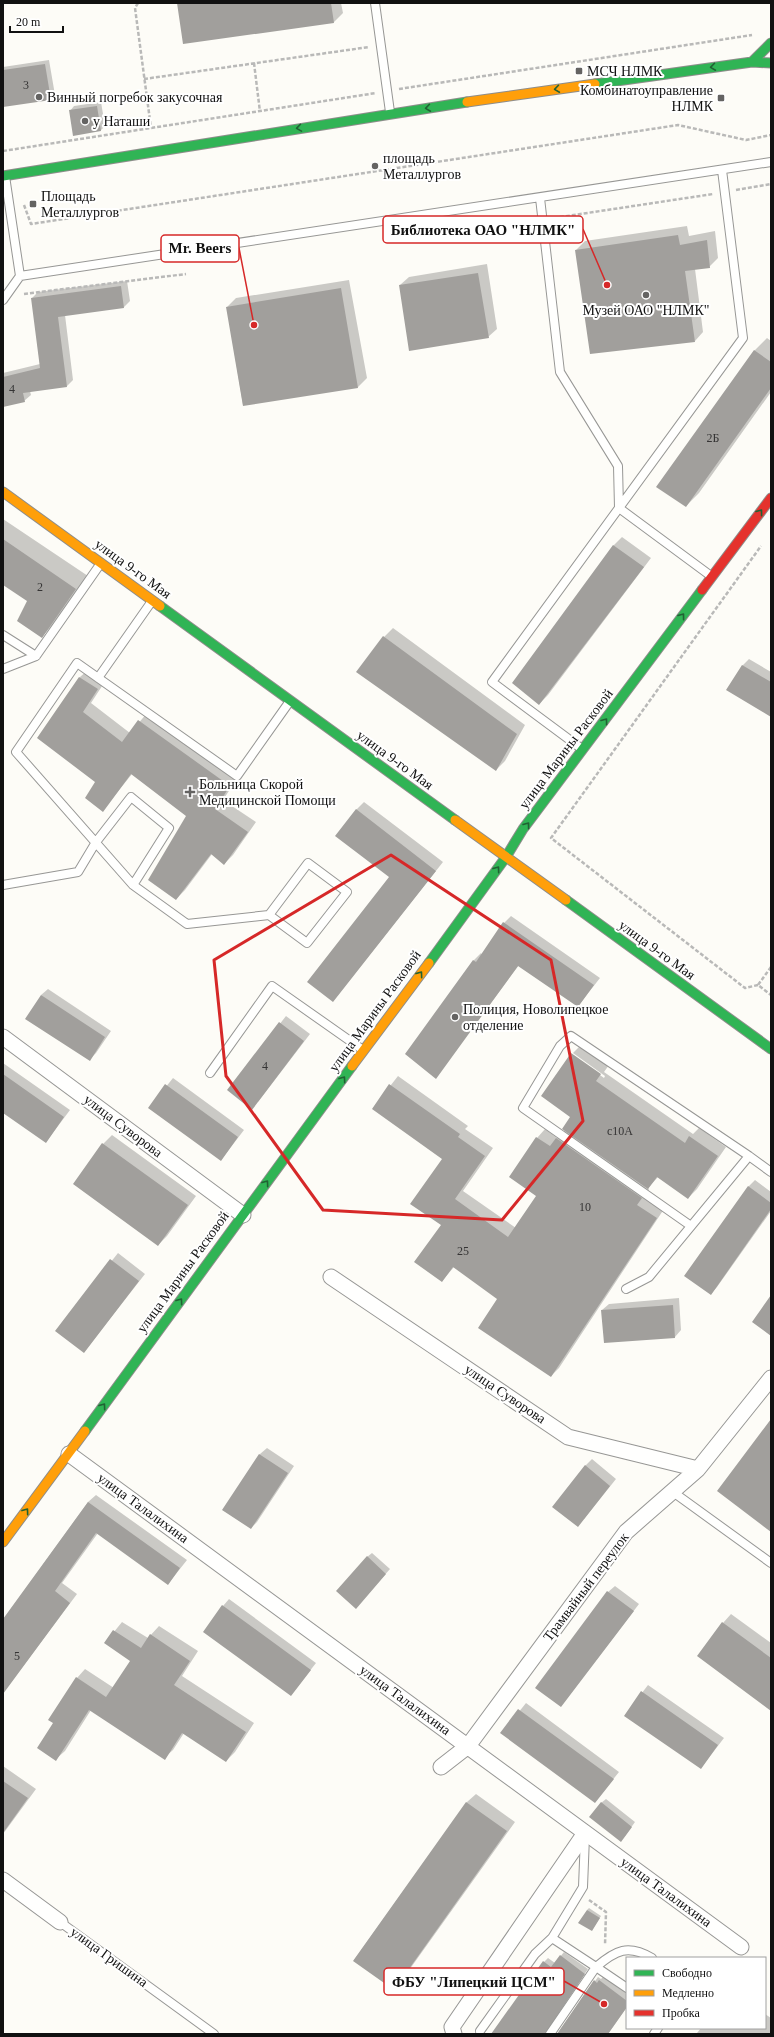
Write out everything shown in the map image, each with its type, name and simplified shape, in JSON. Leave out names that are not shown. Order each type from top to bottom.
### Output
[{"type":"main road","points":[[752,62],[771,42]]},
{"type":"main road","points":[[4,176],[390,113],[752,62],[771,63]]},
{"type":"main road","name":"улица 9-го Мая","points":[[3,492],[771,1049]]},
{"type":"main road","name":"улица Марины Расковой","points":[[3,1542],[506,857],[523,829],[771,498]]},
{"type":"street","name":"улица Суворова","points":[[3,1037],[243,1215]]},
{"type":"street","name":"улица Суворова","points":[[331,1277],[568,1437],[698,1469]]},
{"type":"street","name":"Трамвайный переулок","points":[[441,1767],[468,1746],[626,1532],[698,1469],[771,1378]]},
{"type":"street","name":"улица Талалихина","points":[[69,1454],[741,1947]]},
{"type":"street","points":[[454,2034],[452,2026],[585,1833]]},
{"type":"street","name":"улица Гришина","points":[[3,1880],[60,1922]]},
{"type":"lane","points":[[375,3],[390,113]]},
{"type":"lane","points":[[20,276],[771,162]]},
{"type":"lane","points":[[583,750],[492,682],[743,338],[722,170]]},
{"type":"lane","points":[[4,176],[20,276],[4,298]]},
{"type":"lane","points":[[540,198],[560,372],[618,466],[619,508]]},
{"type":"lane","points":[[619,508],[712,577]]},
{"type":"lane","points":[[3,669],[36,656],[100,563]]},
{"type":"lane","points":[[98,678],[152,601]]},
{"type":"lane","points":[[3,635],[36,656]]},
{"type":"lane","points":[[269,915],[308,863],[347,892],[307,942],[269,915],[187,924],[133,885],[16,752],[77,663],[237,776],[290,701]]},
{"type":"lane","points":[[3,885],[78,872],[96,842],[131,797],[169,828],[133,885]]},
{"type":"lane","points":[[210,1073],[272,986],[363,1051]]},
{"type":"lane","points":[[691,1226],[523,1108],[560,1046],[571,1036],[771,1172]]},
{"type":"lane","points":[[626,1289],[649,1277],[749,1156]]},
{"type":"lane","points":[[673,1492],[771,1563]]},
{"type":"lane","points":[[480,2031],[535,1954],[552,1938],[583,1887],[585,1833]]},
{"type":"lane","name":"улица Гришина","points":[[60,1922],[214,2034]]},
{"type":"lane","points":[[552,1938],[626,1987]]},
{"type":"lane","points":[[550,2034],[596,1968],[604,1960],[616,1952],[629,1949],[640,1951],[650,1957]]},
{"type":"path","points":[[138,3],[135,8],[151,128]]},
{"type":"path","points":[[144,79],[381,45]]},
{"type":"path","points":[[254,63],[260,112]]},
{"type":"path","points":[[23,203],[31,224],[678,125],[746,140],[771,135]]},
{"type":"path","points":[[542,220],[771,184]]},
{"type":"path","points":[[4,298],[186,274]]},
{"type":"path","points":[[762,546],[551,838],[745,988],[758,985],[771,967]]},
{"type":"path","points":[[758,985],[771,995]]},
{"type":"path","points":[[583,1887],[589,1901],[606,1912],[604,1960]]},
{"type":"highlighted area","points":[[391,855],[551,960],[583,1121],[502,1220],[323,1210],[226,1076],[214,960]]},
{"type":"building","points":[[177,3],[331,3],[334,23],[183,44]]},
{"type":"building","points":[[45,64],[51,100],[3,107],[3,70]]},
{"type":"building","name":"у Наташи","points":[[97,106],[101,131],[73,136],[69,110]]},
{"type":"building","points":[[678,235],[680,245],[707,240],[710,268],[685,271],[695,342],[590,354],[575,250]]},
{"type":"building","points":[[478,273],[489,338],[409,351],[399,285]]},
{"type":"building","points":[[121,286],[124,308],[58,317],[67,387],[23,393],[25,402],[3,407],[3,377],[40,368],[31,298]]},
{"type":"building","points":[[341,288],[358,388],[243,406],[226,307]]},
{"type":"building","points":[[754,350],[771,362],[771,388],[686,507],[656,487]]},
{"type":"building","points":[[3,539],[76,589],[42,638],[17,621],[27,601],[3,585]]},
{"type":"building","points":[[613,545],[644,567],[539,705],[512,683]]},
{"type":"building","points":[[383,636],[517,734],[496,771],[356,672]]},
{"type":"building","points":[[742,665],[771,682],[771,717],[726,690]]},
{"type":"building","name":"Больница Скорой Медицинской Помощи","points":[[79,677],[98,689],[83,712],[122,742],[138,720],[230,786],[215,809],[248,832],[224,865],[211,854],[176,900],[148,880],[186,816],[131,774],[103,812],[85,798],[95,782],[37,738]]},
{"type":"building","points":[[356,809],[436,871],[333,1002],[307,982],[389,877],[335,836]]},
{"type":"building","points":[[503,922],[594,985],[578,1007],[518,966],[436,1079],[405,1054],[473,960],[476,962]]},
{"type":"building","points":[[41,995],[105,1037],[90,1061],[25,1019]]},
{"type":"building","points":[[279,1022],[304,1041],[252,1110],[227,1090]]},
{"type":"building","points":[[571,1053],[601,1074],[596,1081],[685,1143],[689,1136],[718,1156],[688,1199],[657,1177],[648,1189],[562,1129],[570,1117],[541,1096]]},
{"type":"building","points":[[3,1074],[64,1117],[46,1143],[3,1113]]},
{"type":"building","points":[[165,1084],[238,1137],[221,1161],[148,1108]]},
{"type":"building","points":[[389,1084],[460,1134],[458,1137],[485,1156],[455,1199],[508,1237],[536,1196],[509,1177],[536,1137],[550,1146],[556,1138],[642,1198],[637,1205],[657,1218],[551,1377],[478,1328],[497,1299],[453,1267],[442,1282],[414,1262],[441,1225],[410,1204],[442,1159],[372,1109]]},
{"type":"building","points":[[102,1143],[188,1205],[158,1246],[73,1184]]},
{"type":"building","points":[[748,1186],[771,1203],[771,1209],[711,1295],[684,1276]]},
{"type":"building","points":[[110,1259],[139,1281],[84,1353],[55,1331]]},
{"type":"building","points":[[771,1295],[771,1336],[752,1322]]},
{"type":"building","points":[[673,1305],[675,1338],[604,1343],[601,1310]]},
{"type":"building","points":[[771,1419],[771,1532],[717,1491]]},
{"type":"building","points":[[259,1454],[288,1473],[251,1529],[222,1510]]},
{"type":"building","points":[[585,1465],[610,1486],[578,1527],[552,1507]]},
{"type":"building","points":[[88,1502],[180,1568],[168,1585],[96,1533],[55,1591],[70,1603],[3,1694],[3,1619]]},
{"type":"building","points":[[367,1556],[386,1574],[356,1609],[336,1591]]},
{"type":"building","points":[[607,1591],[634,1611],[561,1707],[535,1688]]},
{"type":"building","points":[[222,1605],[311,1670],[291,1696],[203,1632]]},
{"type":"building","points":[[722,1622],[771,1658],[771,1711],[697,1656]]},
{"type":"building","points":[[113,1630],[141,1648],[150,1634],[190,1661],[174,1685],[246,1732],[226,1762],[182,1733],[165,1760],[89,1710],[56,1761],[37,1748],[53,1723],[48,1720],[76,1677],[106,1697],[130,1661],[104,1643]]},
{"type":"building","points":[[641,1691],[718,1745],[701,1769],[624,1716]]},
{"type":"building","points":[[518,1709],[614,1779],[595,1803],[500,1733]]},
{"type":"building","points":[[3,1781],[28,1798],[3,1833]]},
{"type":"building","points":[[466,1802],[507,1831],[394,1990],[353,1961]]},
{"type":"building","points":[[601,1802],[632,1827],[621,1842],[589,1817]]},
{"type":"building","points":[[587,1910],[600,1918],[592,1931],[578,1923]]},
{"type":"building","points":[[560,1955],[585,1974],[545,2034],[491,2034],[543,1961],[551,1967]]},
{"type":"building","points":[[594,1980],[597,1983],[599,1980],[626,2000],[626,2008],[608,2034],[557,2034]]},
{"type":"traffic: fast","points":[[752,62],[771,43]]},
{"type":"traffic: fast","points":[[595,84],[752,62],[771,63]]},
{"type":"traffic: fast","points":[[3,176],[467,102]]},
{"type":"traffic: fast","points":[[429,963],[506,857],[523,829],[702,590]]},
{"type":"traffic: fast","points":[[160,606],[455,820]]},
{"type":"traffic: fast","points":[[566,900],[771,1049]]},
{"type":"traffic: fast","points":[[85,1431],[352,1066]]},
{"type":"traffic: slow","points":[[467,102],[595,84]]},
{"type":"traffic: slow","points":[[3,492],[160,606]]},
{"type":"traffic: slow","points":[[455,820],[566,900]]},
{"type":"traffic: slow","points":[[352,1066],[429,963]]},
{"type":"traffic: slow","points":[[3,1542],[85,1431]]},
{"type":"traffic: jam","points":[[702,590],[771,498]]},
{"type":"place","name":"МСЧ НЛМК","points":[[579,71]]},
{"type":"place","name":"Винный погребок закусочная","points":[[39,97]]},
{"type":"place","name":"Комбинатоуправление НЛМК","points":[[721,98]]},
{"type":"place","name":"у Наташи","points":[[85,121]]},
{"type":"place","name":"площадь Металлургов","points":[[375,166]]},
{"type":"place","name":"Площадь Металлургов","points":[[33,204]]},
{"type":"place","name":"Библиотека ОАО \"НЛМК\"","points":[[607,285]]},
{"type":"place","name":"Музей ОАО \"НЛМК\"","points":[[646,295]]},
{"type":"place","name":"Mr. Beers","points":[[254,325]]},
{"type":"place","name":"Больница Скорой Медицинской Помощи","points":[[190,792]]},
{"type":"place","name":"Полиция, Новолипецкое отделение","points":[[455,1017]]},
{"type":"place","name":"ФБУ \"Липецкий ЦСМ\"","points":[[604,2004]]}]
